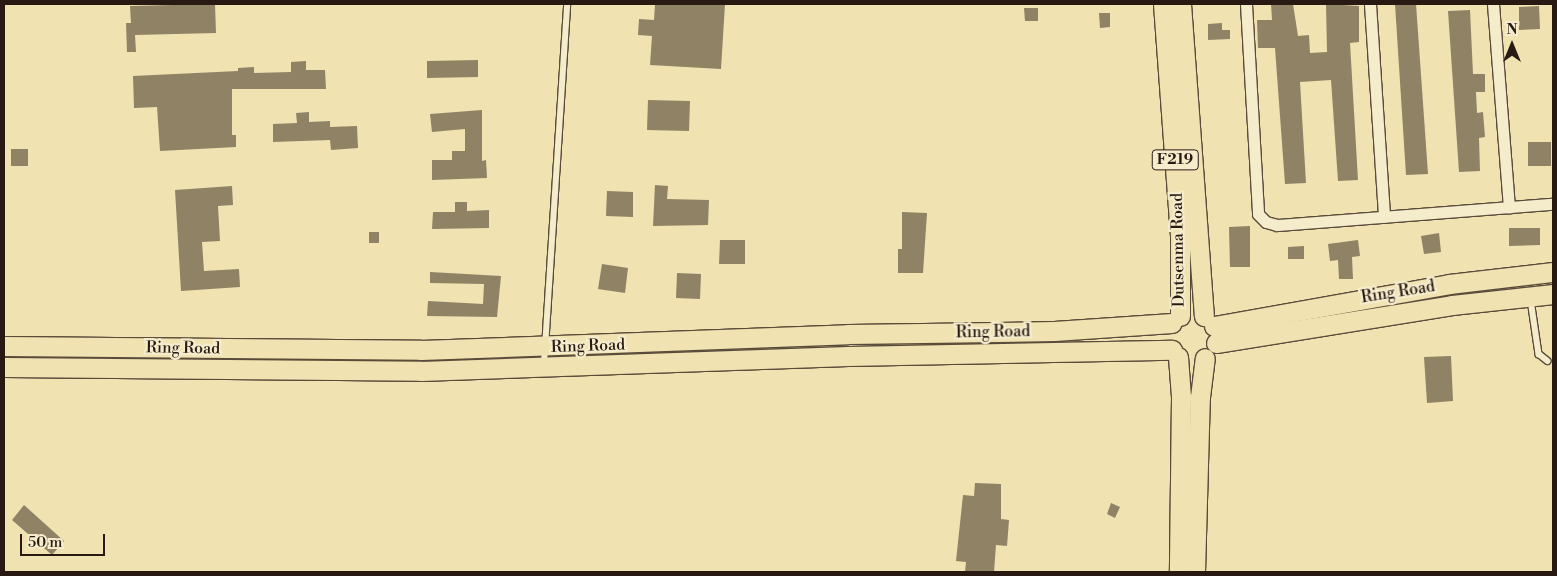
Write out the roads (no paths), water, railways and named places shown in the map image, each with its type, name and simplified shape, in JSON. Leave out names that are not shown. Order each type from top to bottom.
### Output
[{"type":"main road","name":"Dutsenma Road","points":[[1163,4],[1180,235],[1176,320]]},
{"type":"main road","name":"Dutsenma Road","points":[[1181,4],[1210,336],[1200,397],[1195,572]]},
{"type":"main road","name":"Ring Road","points":[[1210,336],[1449,284],[1553,272]]},
{"type":"main road","points":[[4,367],[421,371],[848,356],[1175,353],[1187,361],[1210,336],[1553,294]]},
{"type":"main road","points":[[1176,320],[1196,313],[1210,336]]},
{"type":"main road","name":"Ring Road","points":[[4,346],[421,350],[544,348],[848,334],[1054,331],[1176,320]]},
{"type":"main road","name":"F219","points":[[1176,320],[1168,341],[1175,353],[1181,397],[1178,572]]},
{"type":"street","points":[[1246,4],[1258,214],[1266,222],[1277,225],[1553,204]]},
{"type":"street","points":[[1370,4],[1384,217]]},
{"type":"street","points":[[1494,4],[1508,207]]},
{"type":"lane","points":[[544,368],[566,4]]},
{"type":"lane","points":[[1530,296],[1539,354],[1548,361]]}]
